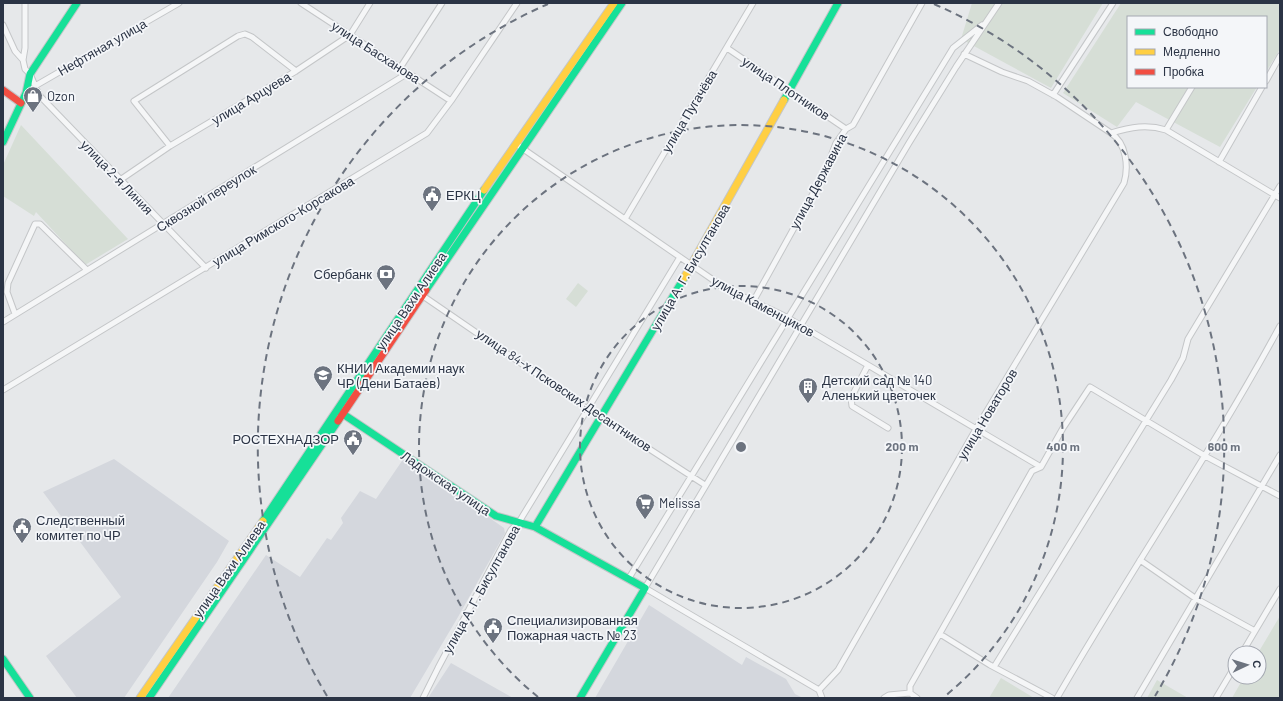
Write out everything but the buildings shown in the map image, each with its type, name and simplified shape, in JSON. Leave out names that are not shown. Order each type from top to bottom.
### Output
[{"type":"main road","points":[[3,142],[26,93],[30,74],[77,3]]},
{"type":"main road","name":"улица Вахи Алиева","points":[[149,698],[614,3]]},
{"type":"main road","name":"улица Вахи Алиева","points":[[140,698],[423,296],[519,146],[622,3]]},
{"type":"main road","name":"улица А. Г. Бисултанова","points":[[535,527],[602,418],[692,265],[788,90],[838,3]]},
{"type":"main road","points":[[3,90],[21,103]]},
{"type":"main road","name":"Ладожская улица","points":[[341,412],[496,516],[535,527],[645,588]]},
{"type":"main road","points":[[580,698],[645,588]]},
{"type":"main road","points":[[3,660],[30,698]]},
{"type":"street","points":[[23,60],[25,48],[25,3]]},
{"type":"street","name":"Нефтяная улица","points":[[26,93],[35,86],[179,3]]},
{"type":"street","name":"улица Басханова","points":[[300,3],[451,102]]},
{"type":"street","name":"улица Арцуева","points":[[120,180],[170,146],[296,71],[350,35],[370,3]]},
{"type":"street","points":[[400,68],[442,3]]},
{"type":"street","name":"улица Римского-Корсакова","points":[[3,390],[427,134],[451,102],[517,3]]},
{"type":"street","name":"улица Пугачёва","points":[[625,219],[753,3]]},
{"type":"street","name":"улица Державина","points":[[754,300],[825,172],[833,149],[846,129],[853,125],[922,3]]},
{"type":"street","points":[[822,698],[818,690],[645,588],[909,143],[964,54],[999,3]]},
{"type":"street","points":[[1053,95],[1113,3]]},
{"type":"street","points":[[628,578],[692,476],[953,48],[988,21]]},
{"type":"street","name":"улица 2-я Линия","points":[[3,25],[15,51],[23,60],[25,69],[30,74],[39,95],[206,268]]},
{"type":"street","points":[[170,146],[134,101],[238,36],[245,34],[252,37],[296,71]]},
{"type":"street","name":"улица Плотников","points":[[727,48],[846,129]]},
{"type":"street","name":"улица Новаторов","points":[[818,690],[838,670],[976,429],[1124,182],[1126,175],[1124,148],[1120,140],[1111,133],[1053,95],[1028,81],[1002,72],[964,54]]},
{"type":"street","points":[[1267,79],[1280,56]]},
{"type":"street","name":"Сквозной переулок","points":[[3,322],[408,73]]},
{"type":"street","points":[[1166,130],[1191,88]]},
{"type":"street","points":[[1219,162],[1261,88]]},
{"type":"street","points":[[26,93],[39,95]]},
{"type":"street","points":[[1111,133],[1140,126],[1156,127],[1166,130],[1280,198]]},
{"type":"street","name":"улица Каменщиков","points":[[519,146],[680,257],[741,297],[754,300],[788,318],[1041,467]]},
{"type":"street","points":[[994,667],[1184,358],[1188,339],[1280,186]]},
{"type":"street","points":[[15,314],[7,292],[8,283],[35,224],[40,224],[51,233],[87,270]]},
{"type":"street","name":"улица А. Г. Бисултанова","points":[[423,698],[505,540],[519,522],[589,410],[680,257]]},
{"type":"street","name":"улица 84-х Псковских Десантников","points":[[423,296],[589,410],[705,485]]},
{"type":"street","points":[[1057,698],[1104,616],[1205,456],[1280,326]]},
{"type":"street","points":[[868,365],[851,398],[850,403],[852,406],[888,428]]},
{"type":"street","points":[[910,693],[910,686],[1032,471],[1041,467],[1063,428],[1090,387],[1205,456],[1280,496]]},
{"type":"street","points":[[1137,698],[1280,455]]},
{"type":"street","points":[[1140,560],[1195,598],[1256,631]]},
{"type":"street","points":[[1247,645],[1280,589]]},
{"type":"street","points":[[940,634],[994,667],[1052,698]]},
{"type":"street","points":[[1216,698],[1227,679]]},
{"type":"street","points":[[884,698],[889,695],[910,693],[917,698]]},
{"type":"shaded area","points":[[972,3],[1103,3],[1051,88],[961,39]]},
{"type":"shaded area","points":[[1121,3],[1280,3],[1280,49],[1267,70],[1267,16],[1127,16],[1127,88],[1256,88],[1220,147],[1136,102],[1117,127],[1063,93]]},
{"type":"shaded area","points":[[21,125],[128,239],[85,265],[36,212],[34,216],[3,196],[3,165]]},
{"type":"shaded area","points":[[578,283],[588,291],[576,307],[566,299]]},
{"type":"shaded area","points":[[404,458],[504,528],[505,533],[410,698],[168,698],[266,555],[300,577],[327,538],[331,540],[343,523],[341,518],[360,491],[376,499]]},
{"type":"shaded area","points":[[114,459],[229,541],[217,562],[124,698],[77,698],[46,656],[121,597],[43,492]]},
{"type":"shaded area","points":[[649,605],[742,665],[746,657],[786,679],[795,694],[803,698],[595,698]]},
{"type":"shaded area","points":[[1280,616],[1280,698],[1232,698],[1239,685],[1267,685],[1267,645],[1263,645]]},
{"type":"shaded area","points":[[451,663],[513,698],[428,698]]},
{"type":"shaded area","points":[[1001,678],[1034,698],[989,698]]},
{"type":"shaded area","points":[[1157,680],[1188,698],[1147,698]]},
{"type":"traffic: fast","points":[[3,142],[26,93],[30,74],[77,3]]},
{"type":"traffic: fast","points":[[426,290],[622,3]]},
{"type":"traffic: fast","points":[[784,100],[838,3]]},
{"type":"traffic: fast","points":[[263,521],[484,190]]},
{"type":"traffic: fast","points":[[535,527],[684,278]]},
{"type":"traffic: fast","points":[[340,412],[496,516],[535,527],[645,588],[580,698]]},
{"type":"traffic: fast","points":[[149,698],[338,421]]},
{"type":"traffic: fast","points":[[3,659],[30,698]]},
{"type":"traffic: slow","points":[[484,190],[614,3]]},
{"type":"traffic: slow","points":[[684,278],[784,100]]},
{"type":"traffic: slow","points":[[140,698],[263,521]]},
{"type":"traffic: jam","points":[[3,90],[21,103]]},
{"type":"traffic: jam","points":[[338,421],[426,290]]},
{"type":"place","name":"Ozon","points":[[33,113]]},
{"type":"place","name":"ЕРКЦ","points":[[432,212]]},
{"type":"place","name":"Сбербанк","points":[[386,291]]},
{"type":"place","name":"КНИИ Академии наук ЧР (Дени Батаев)","points":[[323,392]]},
{"type":"place","name":"Детский сад № 140 Аленький цветочек","points":[[808,404]]},
{"type":"place","name":"РОСТЕХНАДЗОР","points":[[353,456]]},
{"type":"place","name":"Melissa","points":[[645,520]]},
{"type":"place","name":"Следственный комитет по ЧР","points":[[22,544]]},
{"type":"place","name":"Специализированная Пожарная часть № 23","points":[[493,644]]}]
